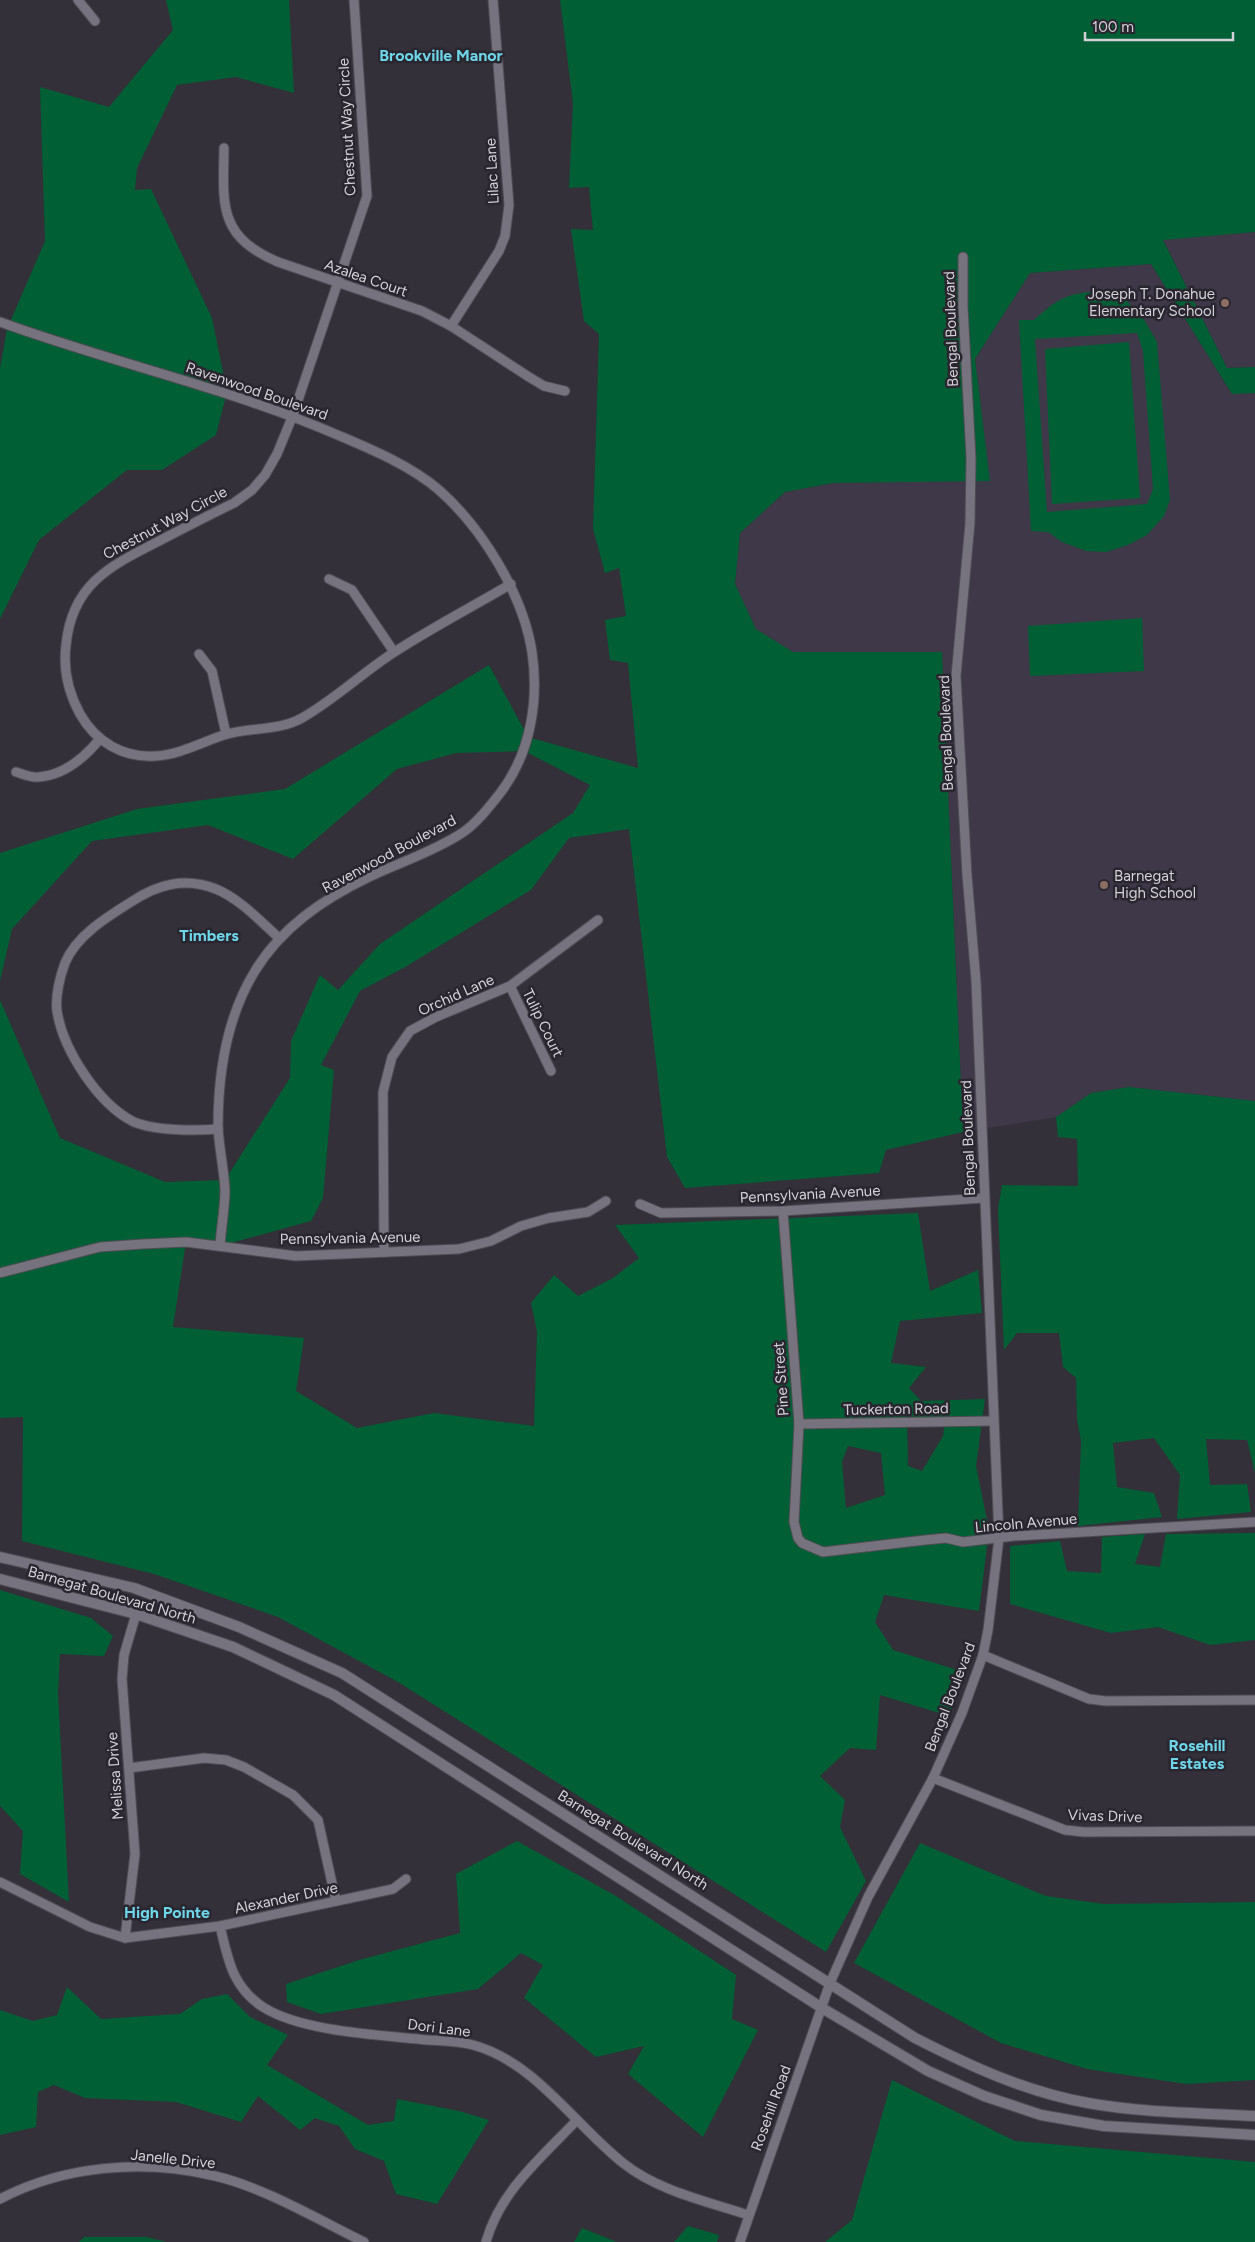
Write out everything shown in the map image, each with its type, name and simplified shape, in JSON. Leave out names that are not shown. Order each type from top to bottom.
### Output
[{"type":"street","points":[[78,0],[95,21]]},
{"type":"street","name":"Chestnut Way Circle","points":[[354,0],[367,196],[336,282],[293,415],[277,454],[265,475],[252,490],[234,503],[114,564],[93,582],[70,616],[67,631],[65,670],[72,700],[99,740],[121,752],[156,756],[177,752],[226,734],[282,724],[301,718],[394,652],[511,584]]},
{"type":"street","name":"Lilac Lane","points":[[451,326],[499,251],[504,236],[509,204],[493,0]]},
{"type":"street","name":"Azalea Court","points":[[224,148],[223,188],[226,213],[233,230],[246,244],[260,254],[422,311],[451,326],[544,386],[565,391]]},
{"type":"street","name":"Bengal Boulevard","points":[[830,1983],[868,1898],[933,1778],[962,1713],[983,1655],[994,1595],[999,1538],[976,981],[956,676],[970,523],[971,467],[963,308],[963,257]]},
{"type":"street","name":"Ravenwood Boulevard","points":[[0,322],[293,415],[362,445],[415,473],[439,490],[486,545],[511,584],[524,614],[530,638],[535,670],[533,716],[526,741],[503,790],[465,831],[337,894],[308,914],[279,938],[254,972],[231,1023],[220,1074],[218,1129],[225,1191],[220,1246]]},
{"type":"street","points":[[329,579],[352,590],[394,652]]},
{"type":"street","points":[[199,654],[212,672],[226,734]]},
{"type":"street","points":[[16,772],[37,777],[52,775],[80,760],[99,740]]},
{"type":"street","points":[[218,1129],[198,1131],[133,1121],[109,1104],[92,1086],[71,1050],[57,1011],[59,985],[66,962],[81,941],[104,918],[154,889],[173,882],[194,882],[217,889],[234,899],[279,938]]},
{"type":"street","name":"Orchid Lane","points":[[384,1252],[383,1092],[392,1057],[410,1031],[436,1017],[510,986],[598,920]]},
{"type":"street","name":"Tulip Court","points":[[510,986],[551,1071]]},
{"type":"street","name":"Pennsylvania Avenue","points":[[640,1204],[660,1213],[783,1211],[984,1198]]},
{"type":"street","name":"Pennsylvania Avenue","points":[[0,1273],[100,1247],[186,1242],[296,1256],[459,1249],[491,1240],[521,1226],[549,1218],[588,1212],[606,1201]]},
{"type":"street","name":"Pine Street","points":[[783,1211],[799,1424],[794,1522],[798,1538],[802,1543]]},
{"type":"street","name":"Tuckerton Road","points":[[799,1424],[993,1421]]},
{"type":"street","name":"Lincoln Avenue","points":[[802,1543],[823,1552],[946,1538],[963,1542],[999,1538],[1255,1522]]},
{"type":"street","name":"Barnegat Boulevard North","points":[[0,1557],[134,1588],[239,1627],[342,1674],[915,2038],[963,2063],[1017,2084],[1088,2103],[1155,2110],[1255,2116]]},
{"type":"street","name":"Barnegat Boulevard North","points":[[0,1580],[136,1614],[232,1647],[334,1695],[822,2008],[928,2071],[984,2096],[1041,2115],[1104,2126],[1255,2134]]},
{"type":"street","name":"Melissa Drive","points":[[126,1938],[135,1854],[122,1678],[124,1655],[136,1614]]},
{"type":"street","points":[[983,1655],[1089,1699],[1106,1701],[1255,1700]]},
{"type":"street","points":[[128,1768],[204,1758],[226,1760],[294,1795],[318,1820],[336,1901]]},
{"type":"street","name":"Vivas Drive","points":[[933,1778],[1065,1830],[1084,1832],[1255,1831]]},
{"type":"street","name":"Alexander Drive","points":[[0,1882],[90,1927],[126,1938],[220,1926],[394,1888],[406,1879]]},
{"type":"street","name":"Dori Lane","points":[[220,1926],[229,1965],[240,1987],[262,2006],[280,2016],[360,2033],[474,2045],[503,2058],[531,2076],[622,2163],[642,2177],[748,2215]]},
{"type":"street","name":"Rosehill Road","points":[[740,2242],[830,1983]]},
{"type":"street","points":[[486,2242],[500,2206],[512,2188],[577,2120]]},
{"type":"street","name":"Janelle Drive","points":[[0,2199],[18,2190],[70,2174],[116,2167],[141,2166],[162,2168],[215,2176],[232,2182],[267,2195],[364,2242]]},
{"type":"shaded area","name":"Joseph T. Donahue Elementary School","points":[[1255,232],[1255,367],[1227,368],[1163,239]]},
{"type":"shaded area","name":"Barnegat High School","points":[[1151,264],[1231,393],[1255,393],[1255,1101],[1129,1087],[1091,1093],[1056,1117],[963,1132],[942,652],[793,652],[756,629],[735,584],[740,533],[785,492],[833,483],[989,480],[975,359],[1030,273]]},
{"type":"green space","points":[[166,0],[289,0],[294,93],[236,77],[177,85],[137,168],[135,190],[151,189],[212,318],[227,392],[216,435],[162,470],[127,470],[39,540],[0,619],[0,368],[7,329],[45,241],[40,87],[109,107],[173,30]]},
{"type":"green space","points":[[560,0],[1255,0],[1255,232],[1163,240],[1227,368],[1255,367],[1255,393],[1232,394],[1151,264],[1030,273],[975,359],[990,481],[833,483],[785,492],[740,533],[735,584],[756,629],[793,652],[942,652],[963,1132],[886,1150],[879,1173],[685,1188],[667,1157],[629,829],[569,838],[531,890],[407,966],[360,991],[321,1065],[334,1070],[323,1198],[311,1221],[220,1246],[186,1242],[173,1327],[304,1338],[296,1391],[357,1428],[434,1413],[534,1426],[537,1331],[531,1303],[554,1275],[578,1296],[613,1278],[639,1258],[615,1225],[918,1213],[930,1291],[978,1270],[982,1313],[900,1321],[891,1363],[926,1367],[909,1388],[921,1401],[985,1399],[976,1466],[989,1530],[979,1611],[884,1595],[875,1622],[893,1650],[964,1672],[949,1716],[880,1695],[876,1750],[850,1748],[820,1776],[845,1800],[840,1827],[866,1881],[826,1952],[398,1682],[278,1617],[154,1574],[22,1541],[23,1417],[0,1418],[0,1000],[60,1138],[165,1182],[225,1180],[290,1078],[291,1041],[320,975],[338,990],[380,944],[573,813],[590,785],[524,751],[456,753],[397,769],[293,859],[208,825],[92,841],[12,929],[0,981],[0,853],[137,809],[285,789],[489,665],[528,737],[638,768],[628,663],[610,660],[605,620],[626,616],[619,568],[605,573],[593,529],[599,334],[584,321],[571,229],[593,230],[589,187],[569,188],[573,103]],"holes":[[[907,1416],[945,1421],[943,1436],[922,1471],[908,1466]],[[848,1446],[881,1453],[885,1495],[846,1508],[842,1462]]]},
{"type":"green space","points":[[1102,291],[1127,301],[1145,321],[1157,342],[1170,500],[1164,516],[1147,535],[1128,545],[1106,552],[1086,551],[1062,542],[1048,532],[1031,531],[1019,320],[1034,320],[1050,306],[1072,295]],"holes":[[[1137,333],[1143,351],[1153,489],[1147,504],[1047,512],[1035,339]]]},
{"type":"green space","points":[[1129,342],[1140,498],[1052,504],[1045,349]]},
{"type":"green space","points":[[1142,618],[1144,671],[1030,676],[1028,626]]},
{"type":"green space","points":[[1129,1087],[1255,1101],[1255,1473],[1247,1440],[1206,1439],[1210,1485],[1247,1484],[1251,1512],[1177,1519],[1180,1475],[1154,1438],[1113,1443],[1117,1487],[1154,1493],[1162,1517],[1078,1526],[1081,1441],[1077,1419],[1076,1378],[1063,1367],[1059,1333],[1017,1333],[1004,1350],[998,1209],[1002,1185],[1078,1186],[1077,1139],[1058,1137],[1056,1117],[1091,1093]]},
{"type":"green space","points":[[1255,1533],[1255,1640],[1210,1645],[1158,1627],[1111,1633],[1010,1604],[1010,1546],[1060,1541],[1067,1571],[1101,1573],[1102,1537],[1145,1534],[1135,1564],[1160,1567],[1166,1534]]},
{"type":"green space","points":[[0,1590],[91,1618],[113,1636],[104,1656],[60,1654],[58,1693],[69,1902],[20,1874],[23,1831],[0,1806]]},
{"type":"green space","points":[[517,1841],[616,1896],[736,1975],[732,2019],[758,2030],[703,2137],[628,2074],[644,2046],[596,2057],[524,1998],[543,1965],[521,1953],[478,1989],[321,2014],[287,2002],[286,1984],[359,1960],[460,1933],[456,1874]]},
{"type":"green space","points":[[920,1843],[1046,1896],[1104,1904],[1255,1902],[1255,2080],[1186,2084],[1087,2069],[1001,2043],[854,1963]]},
{"type":"green space","points":[[67,1987],[101,2019],[180,2014],[202,1999],[227,1994],[250,2017],[288,2035],[267,2065],[368,2125],[394,2121],[397,2099],[459,2111],[489,2120],[437,2204],[396,2194],[384,2161],[355,2149],[339,2126],[315,2118],[300,2130],[258,2096],[241,2122],[176,2102],[85,2098],[54,2085],[38,2092],[36,2127],[0,2135],[0,2010],[33,2021],[57,2015]]},
{"type":"green space","points":[[892,2080],[1015,2141],[1255,2162],[1255,2242],[825,2242],[852,2220]]},
{"type":"green space","points":[[688,2226],[719,2235],[717,2242],[674,2242]]},
{"type":"green space","points":[[582,2228],[617,2242],[574,2242]]},
{"type":"green space","points":[[84,2237],[146,2237],[167,2242],[79,2242]]},
{"type":"place","name":"Joseph T. Donahue Elementary School","points":[[1225,303]]},
{"type":"place","name":"Barnegat High School","points":[[1104,885]]},
{"type":"district","name":"Brookville Manor","points":[[441,55]]},
{"type":"district","name":"Timbers","points":[[209,935]]},
{"type":"district","name":"Rosehill Estates","points":[[1197,1754]]},
{"type":"district","name":"High Pointe","points":[[167,1912]]}]
